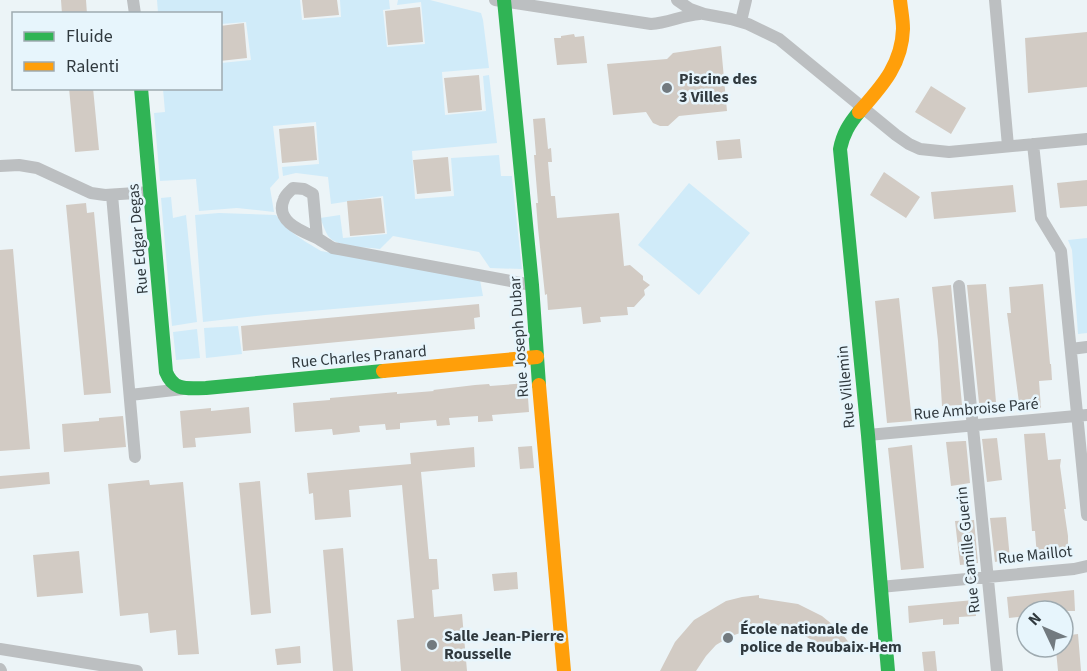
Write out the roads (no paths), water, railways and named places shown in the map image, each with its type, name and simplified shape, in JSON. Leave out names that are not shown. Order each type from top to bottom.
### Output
[{"type":"street","points":[[677,0],[690,9],[704,14],[741,21],[786,44],[896,135],[920,149],[949,152],[1087,140]]},
{"type":"street","points":[[741,21],[746,0]]},
{"type":"street","name":"Rue Villemin","points":[[888,671],[840,149],[844,133],[891,73],[902,40],[900,0]]},
{"type":"street","points":[[995,0],[1008,146]]},
{"type":"street","points":[[501,1],[651,24],[663,24],[682,17],[704,14]]},
{"type":"street","name":"Rue Joseph Dubar","points":[[501,1],[532,285],[564,671]]},
{"type":"street","name":"Rue Edgar Degas","points":[[141,90],[166,372],[169,381],[178,387]]},
{"type":"street","points":[[1033,144],[1041,218],[1061,251],[1071,349],[1082,416],[1087,515]]},
{"type":"street","points":[[0,166],[19,165],[44,171],[91,193],[112,195],[151,192]]},
{"type":"street","name":"Rue Edgar Degas","points":[[112,195],[135,457]]},
{"type":"street","points":[[317,238],[339,249],[532,285]]},
{"type":"street","name":"Rue Camille Guerin","points":[[959,286],[997,671]]},
{"type":"street","points":[[1071,349],[1087,347]]},
{"type":"street","name":"Rue Charles Pranard","points":[[130,395],[178,387],[206,388],[537,357]]},
{"type":"street","name":"Rue Ambroise Paré","points":[[868,435],[1082,416]]},
{"type":"street","name":"Rue Maillot","points":[[880,588],[1087,566]]},
{"type":"street","points":[[0,649],[137,671]]},
{"type":"place","name":"Piscine des 3 Villes","points":[[667,88]]},
{"type":"place","name":"École nationale de police de Roubaix-Hem","points":[[728,638]]},
{"type":"place","name":"Salle Jean-Pierre Rousselle","points":[[432,645]]}]
